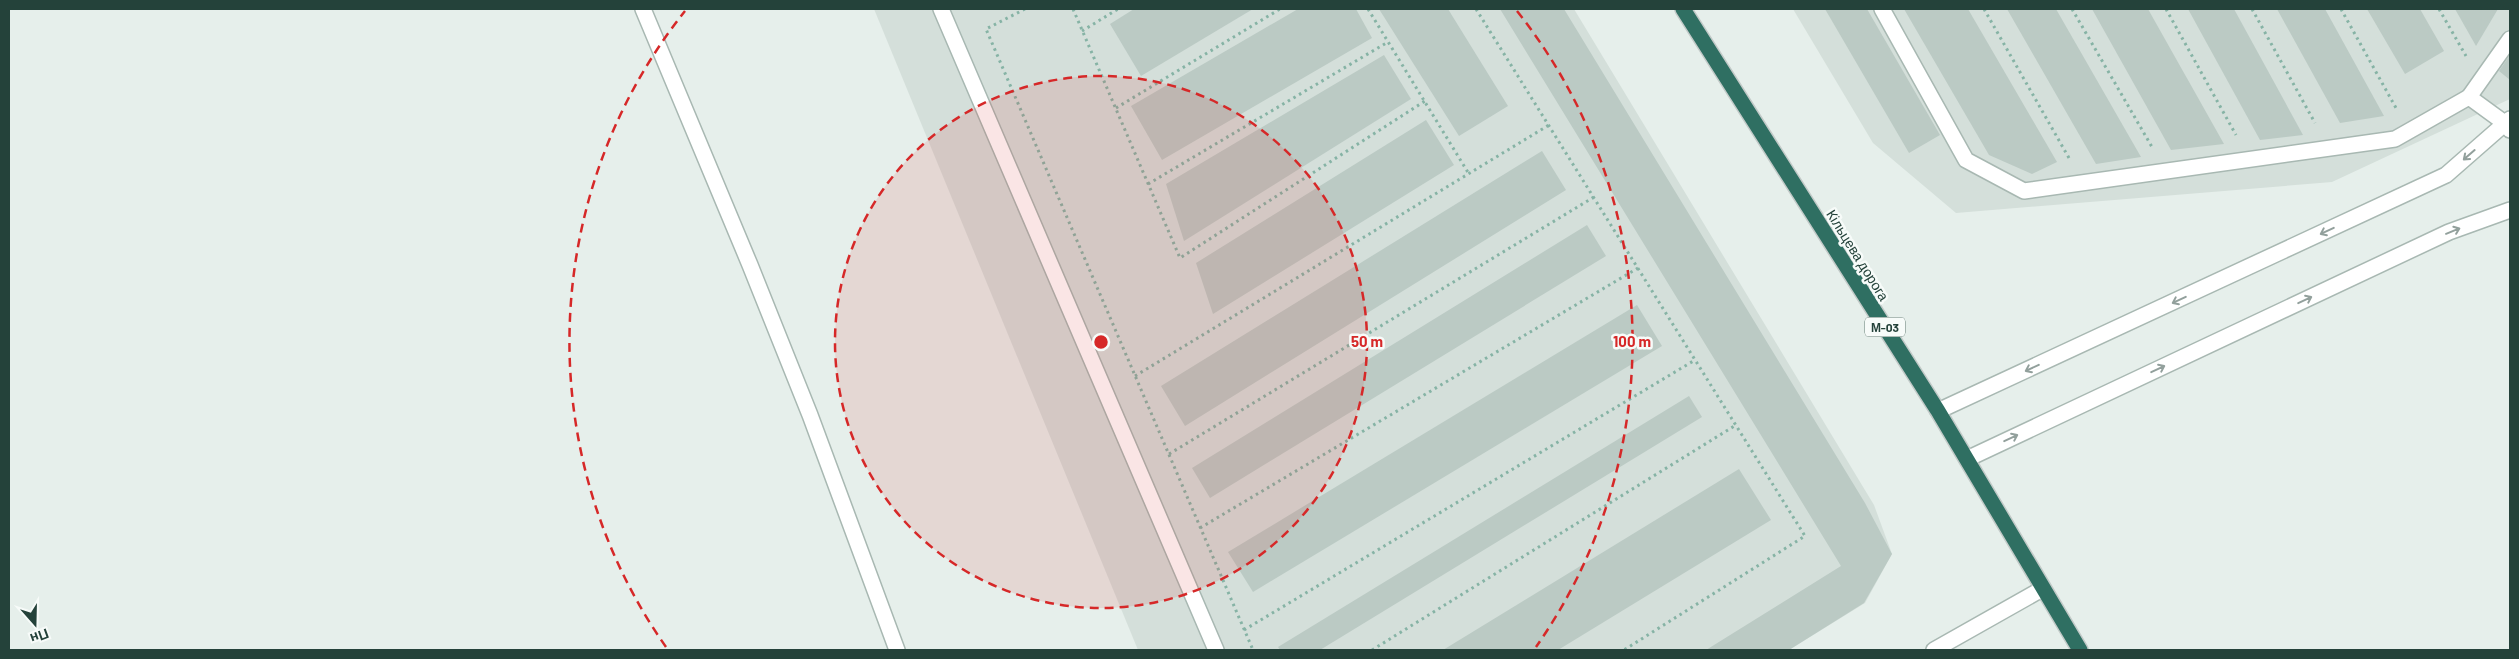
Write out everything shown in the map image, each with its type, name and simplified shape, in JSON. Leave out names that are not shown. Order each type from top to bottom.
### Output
[{"type":"highway","name":"Кільцева дорога","points":[[1683,9],[1938,411],[2042,589],[2080,650]]},
{"type":"street","points":[[644,9],[754,273],[810,415],[897,650]]},
{"type":"street","points":[[941,9],[1216,650]]},
{"type":"street","points":[[1882,9],[1966,160],[2024,192],[2395,139],[2469,97],[2510,39]]},
{"type":"street","points":[[1938,411],[2446,175],[2509,124],[2469,97]]},
{"type":"street","points":[[1967,459],[2449,232],[2510,210]]},
{"type":"street","points":[[1934,650],[2042,589]]},
{"type":"path","points":[[1025,9],[986,29],[1253,650]]},
{"type":"path","points":[[1073,9],[1180,258],[1425,101]]},
{"type":"path","points":[[1082,30],[1118,9]]},
{"type":"path","points":[[1116,108],[1280,9]]},
{"type":"path","points":[[1368,9],[1469,174]]},
{"type":"path","points":[[1476,9],[1805,536],[1624,650]]},
{"type":"path","points":[[1984,9],[2082,183]]},
{"type":"path","points":[[2072,9],[2166,172]]},
{"type":"path","points":[[2166,9],[2250,160]]},
{"type":"path","points":[[2252,9],[2329,148]]},
{"type":"path","points":[[2341,9],[2409,131]]},
{"type":"path","points":[[2439,9],[2480,81]]},
{"type":"path","points":[[1148,184],[1388,42]]},
{"type":"path","points":[[1135,376],[1549,125]]},
{"type":"path","points":[[1168,454],[1594,197]]},
{"type":"path","points":[[1200,528],[1638,268]]},
{"type":"path","points":[[1244,630],[1695,360]]},
{"type":"path","points":[[1372,650],[1736,425]]},
{"type":"shaded area","points":[[874,9],[1574,9],[1874,505],[1892,554],[1865,603],[1789,650],[1138,650]]},
{"type":"shaded area","points":[[1793,9],[2510,9],[2510,99],[2332,182],[1956,213],[1873,143]]},
{"type":"building","points":[[1134,9],[1253,9],[1141,76],[1110,24]]},
{"type":"building","points":[[1298,9],[1356,9],[1372,38],[1162,160],[1131,106]]},
{"type":"building","points":[[1379,9],[1448,9],[1508,106],[1459,136]]},
{"type":"building","points":[[1500,9],[1564,9],[1865,503],[1892,554],[1864,603],[1789,650],[1706,650],[1841,566]]},
{"type":"building","points":[[1825,9],[1867,9],[1940,135],[1909,153]]},
{"type":"building","points":[[1904,9],[1968,9],[2057,162],[2032,174],[1989,155]]},
{"type":"building","points":[[2007,9],[2056,9],[2141,157],[2096,164]]},
{"type":"building","points":[[2092,9],[2148,9],[2224,144],[2171,150]]},
{"type":"building","points":[[2188,9],[2234,9],[2303,135],[2260,140]]},
{"type":"building","points":[[2277,9],[2325,9],[2384,116],[2340,123]]},
{"type":"building","points":[[2367,9],[2420,9],[2444,51],[2405,74]]},
{"type":"building","points":[[2455,9],[2498,9],[2476,46]]},
{"type":"building","points":[[1384,55],[1411,99],[1184,241],[1166,184]]},
{"type":"building","points":[[2510,55],[2510,80],[2499,71]]},
{"type":"building","points":[[1426,120],[1454,165],[1213,314],[1196,263]]},
{"type":"building","points":[[1542,151],[1566,190],[1185,426],[1161,386]]},
{"type":"building","points":[[1587,225],[1606,256],[1210,498],[1192,468]]},
{"type":"building","points":[[1637,305],[1662,346],[1253,592],[1228,552]]},
{"type":"building","points":[[1689,396],[1702,417],[1320,650],[1280,650],[1278,647]]},
{"type":"building","points":[[1739,469],[1771,520],[1558,650],[1443,650]]}]
